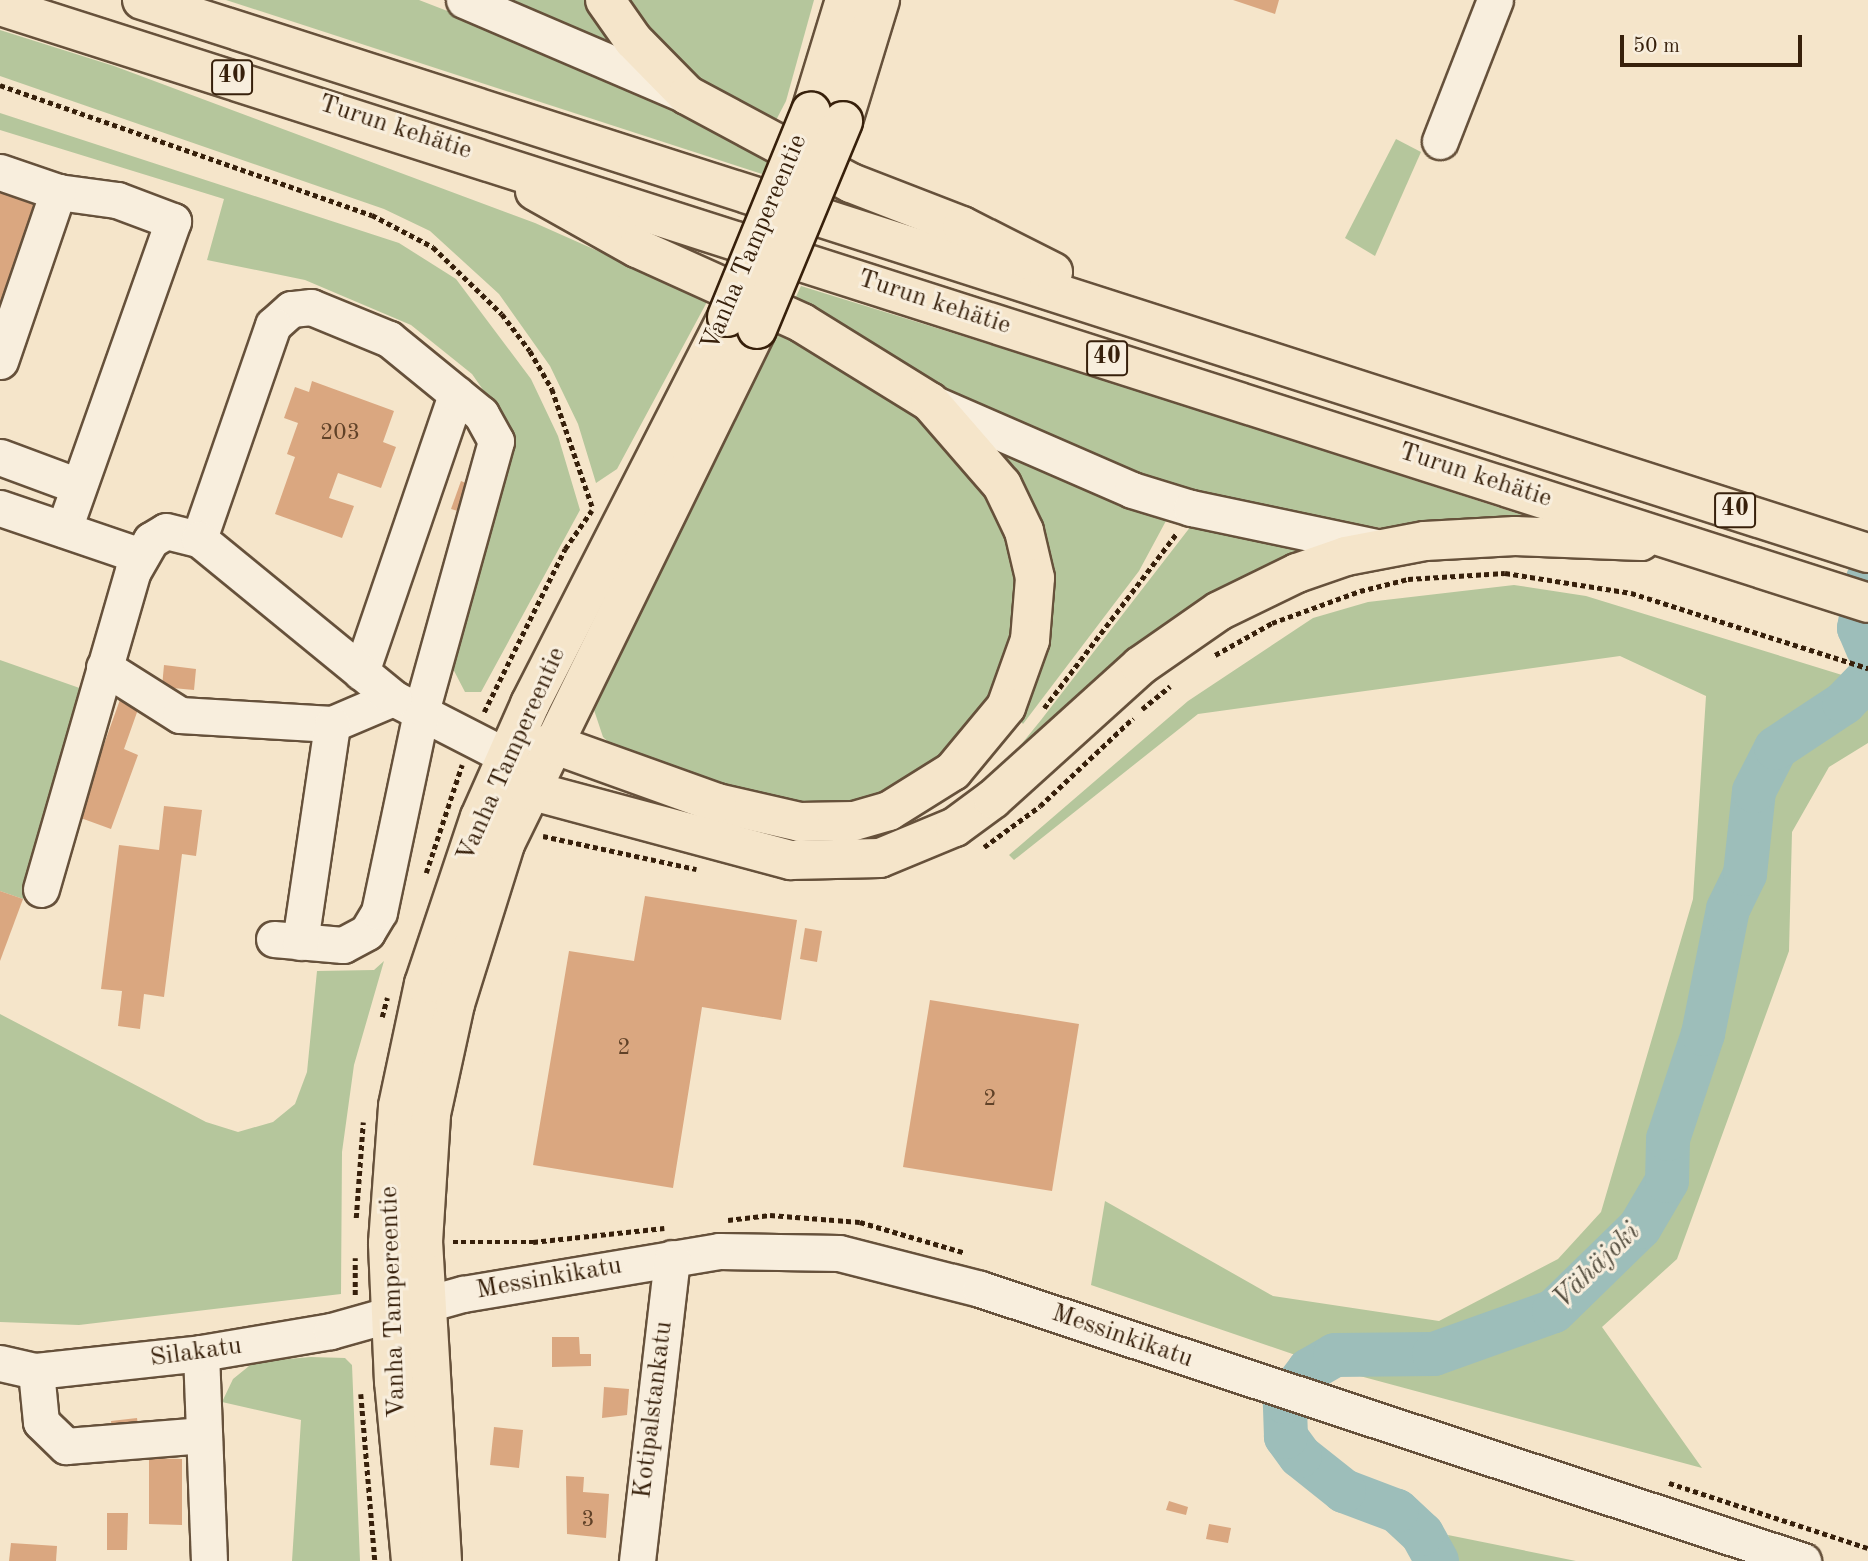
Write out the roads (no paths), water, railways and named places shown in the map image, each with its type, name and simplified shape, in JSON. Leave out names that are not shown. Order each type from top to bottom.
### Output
[{"type":"main road","name":"Turun kehätie","points":[[142,0],[1868,553]]},
{"type":"main road","points":[[605,0],[633,40],[687,95],[851,183],[962,226],[1158,325]]},
{"type":"main road","name":"Vanha Tampereentie","points":[[827,116],[845,0]]},
{"type":"main road","name":"Vanha Tampereentie","points":[[411,1561],[406,1309],[440,1065],[474,937],[529,790],[742,323],[827,116],[880,0]]},
{"type":"main road","name":"Turun kehätie","points":[[0,6],[463,150],[1868,603]]},
{"type":"main road","points":[[463,150],[637,248],[802,323],[930,402],[1002,485],[1024,531],[1035,578],[1033,629],[1021,676],[996,724],[959,766],[889,811],[853,821],[800,822],[717,803],[550,743],[506,756],[529,790],[573,824],[812,863],[861,862],[917,846],[993,799],[1131,673],[1192,627],[1297,573],[1380,548],[1515,536],[1684,542]]},
{"type":"main road","name":"Vanha Tampereentie","points":[[442,1561],[406,1309],[390,1168],[405,1065],[445,914],[506,756],[742,323]]},
{"type":"street","points":[[464,0],[687,95]]},
{"type":"street","points":[[1440,141],[1495,0]]},
{"type":"street","points":[[0,172],[58,192],[117,200],[173,221],[64,529]]},
{"type":"street","points":[[0,360],[58,192]]},
{"type":"street","points":[[199,539],[273,325],[291,309],[311,307],[389,340],[492,426],[496,441],[407,703],[379,912],[366,932],[343,945],[287,941],[332,724]]},
{"type":"street","points":[[361,672],[456,394]]},
{"type":"street","points":[[930,402],[1144,493],[1380,548]]},
{"type":"street","points":[[0,457],[78,486]]},
{"type":"street","points":[[0,508],[141,556]]},
{"type":"street","points":[[41,889],[104,667],[141,556],[151,540],[166,531],[199,539],[361,672],[407,703],[506,756]]},
{"type":"street","points":[[104,667],[180,715],[332,724],[407,703]]},
{"type":"street","name":"Messinkikatu","points":[[406,1309],[672,1258],[756,1249],[875,1259],[1802,1561]]},
{"type":"street","name":"Kotipalstankatu","points":[[637,1561],[672,1258]]},
{"type":"street","name":"Silakatu","points":[[0,1363],[36,1371],[201,1353],[331,1331],[406,1309]]},
{"type":"street","points":[[201,1353],[209,1561]]},
{"type":"street","points":[[36,1371],[41,1422],[52,1438],[66,1446],[204,1435]]},
{"type":"waterway","name":"Vähäjoki","points":[[1868,579],[1859,628],[1868,649]]},
{"type":"waterway","name":"Vähäjoki","points":[[1437,1561],[1422,1534],[1397,1511],[1344,1491],[1300,1456],[1286,1437],[1285,1402],[1309,1370],[1335,1355],[1434,1354],[1554,1311],[1640,1227],[1667,1181],[1668,1139],[1703,1034],[1728,909],[1745,874],[1754,791],[1776,748],[1844,703],[1868,678]]}]
